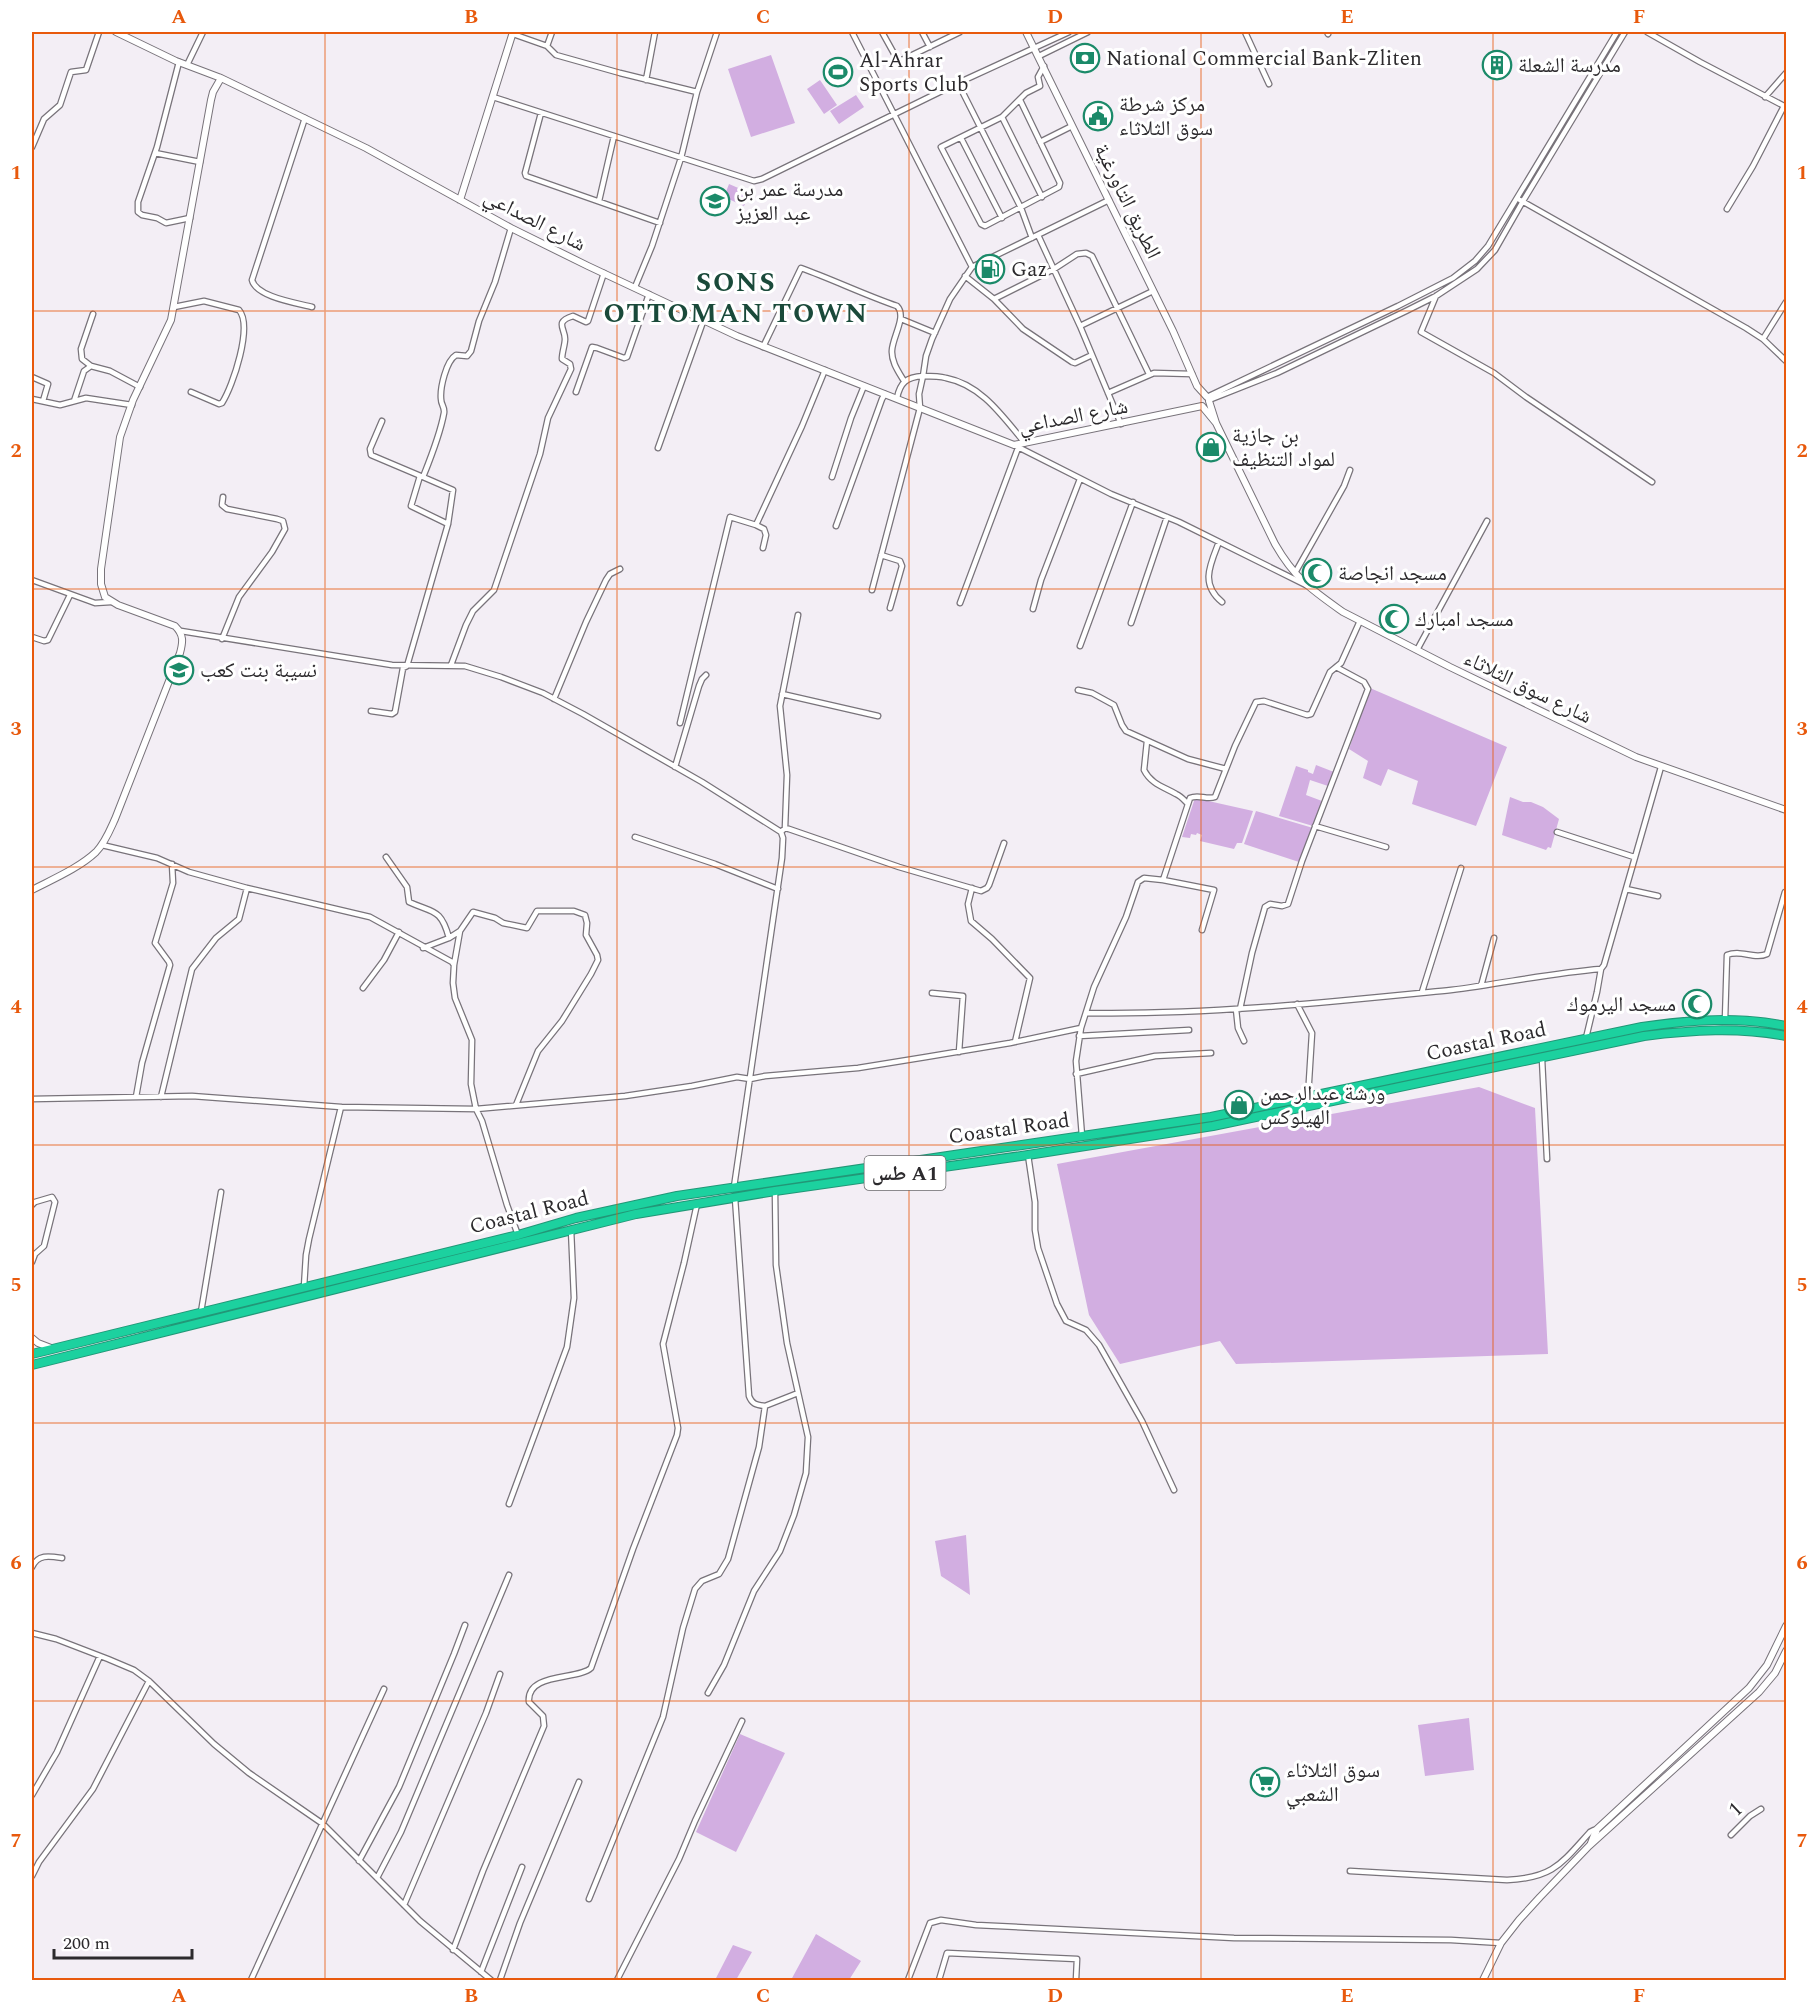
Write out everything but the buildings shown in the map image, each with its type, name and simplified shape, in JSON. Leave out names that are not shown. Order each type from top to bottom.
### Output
[{"type":"highway","name":"Coastal Road","points":[[32,1354],[636,1204],[851,1169],[1211,1117],[1586,1038],[1680,1021],[1752,1021],[1786,1026]]},
{"type":"highway","name":"Coastal Road","points":[[32,1365],[636,1214],[1213,1126],[1644,1036],[1724,1029],[1786,1036]]},
{"type":"highway","points":[[1491,1058],[1492,1069]]},
{"type":"highway","points":[[851,1169],[853,1180]]},
{"type":"highway","points":[[224,1306],[225,1316]]},
{"type":"street","points":[[32,147],[44,119],[60,105],[71,72],[86,70],[99,32]]},
{"type":"street","name":"شارع الصداعي","points":[[116,32],[305,118],[407,169],[511,228],[763,347],[897,398],[1016,447],[1025,443],[1192,408],[1205,400]]},
{"type":"street","points":[[188,65],[202,32]]},
{"type":"street","points":[[547,46],[552,32]]},
{"type":"street","points":[[646,80],[655,32]]},
{"type":"street","points":[[636,287],[681,158],[697,92],[717,32]]},
{"type":"street","points":[[852,32],[972,267]]},
{"type":"street","points":[[882,32],[897,59],[908,58],[959,32]]},
{"type":"street","points":[[922,32],[930,47]]},
{"type":"street","name":"الطريق التاورغية","points":[[1026,32],[1205,400]]},
{"type":"street","points":[[493,97],[754,181],[1070,32]]},
{"type":"street","points":[[1039,56],[1088,32]]},
{"type":"street","points":[[1245,32],[1269,84]]},
{"type":"street","points":[[1205,400],[1444,282],[1468,267],[1488,246],[1617,32]]},
{"type":"street","points":[[1205,400],[1276,373],[1436,296],[1459,283],[1485,261],[1495,250],[1625,32]]},
{"type":"street","points":[[1647,32],[1785,107],[1727,208]]},
{"type":"street","points":[[460,200],[513,33],[547,46],[556,55],[697,92]]},
{"type":"street","points":[[179,62],[155,153],[138,202],[138,212],[166,223],[190,218]]},
{"type":"street","points":[[1020,100],[1060,183],[1059,187],[985,226],[981,224],[941,147],[1002,117],[1026,93],[1040,86],[1038,77],[1044,66]]},
{"type":"street","points":[[1765,97],[1786,73]]},
{"type":"street","points":[[111,602],[102,591],[101,569],[123,425],[167,329],[174,307],[213,92],[221,78]]},
{"type":"street","points":[[958,83],[1021,208],[1032,238]]},
{"type":"street","points":[[1572,108],[1578,111]]},
{"type":"street","points":[[541,112],[525,175],[660,223]]},
{"type":"street","points":[[1002,117],[1042,197]]},
{"type":"street","points":[[305,118],[252,280],[255,286],[276,298],[312,307]]},
{"type":"street","points":[[1040,142],[1072,126]]},
{"type":"street","points":[[599,201],[614,136]]},
{"type":"street","points":[[961,138],[1002,218]]},
{"type":"street","points":[[155,153],[200,162]]},
{"type":"street","points":[[1516,199],[1763,339],[1786,361]]},
{"type":"street","points":[[872,590],[920,408],[926,356],[950,298],[972,267],[1109,200]]},
{"type":"street","points":[[448,524],[411,506],[437,438],[444,410],[441,398],[450,360],[456,355],[467,356],[471,351],[511,228]]},
{"type":"street","points":[[1038,235],[1080,326],[1121,424]]},
{"type":"street","points":[[994,299],[1054,269],[1077,254],[1086,253],[1092,256],[1149,375]]},
{"type":"street","points":[[763,347],[801,268],[901,309],[901,318],[892,352],[893,362],[904,381]]},
{"type":"street","points":[[451,665],[465,625],[473,611],[494,590],[542,445],[548,418],[571,369],[570,364],[561,359],[565,338],[562,323],[573,316],[588,321],[604,273]]},
{"type":"street","points":[[965,276],[994,299],[1023,329],[1072,362],[1075,363],[1092,355]]},
{"type":"street","points":[[1080,326],[1153,291]]},
{"type":"street","points":[[576,392],[592,347],[627,357],[649,294]]},
{"type":"street","points":[[1436,296],[1421,332],[1494,373],[1652,483]]},
{"type":"street","points":[[174,307],[208,301],[239,310],[242,314],[243,339],[240,356],[222,403],[219,404],[191,392]]},
{"type":"street","points":[[1763,339],[1786,302]]},
{"type":"street","points":[[93,314],[81,349],[82,359],[91,366],[111,371],[140,387]]},
{"type":"street","points":[[901,318],[935,333]]},
{"type":"street","points":[[657,448],[704,319]]},
{"type":"street","points":[[1343,332],[1347,339]]},
{"type":"street","points":[[74,401],[84,371],[91,366]]},
{"type":"street","points":[[756,525],[825,370]]},
{"type":"street","points":[[1108,393],[1154,373],[1192,374]]},
{"type":"street","points":[[32,376],[48,384],[43,401]]},
{"type":"street","points":[[897,398],[904,381],[922,376],[947,378],[976,390],[989,401],[1025,443]]},
{"type":"street","points":[[832,477],[864,386]]},
{"type":"street","points":[[836,526],[885,394]]},
{"type":"street","points":[[32,399],[60,405],[86,398],[132,405]]},
{"type":"street","name":"شارع سوق الثلاثاء","points":[[1205,400],[1284,560],[1306,585],[1344,612],[1606,744],[1661,767],[1786,810]]},
{"type":"street","points":[[372,711],[392,714],[395,712],[403,668],[407,666],[448,524],[453,490],[371,455],[370,449],[382,421]]},
{"type":"street","points":[[960,603],[1016,447],[1306,585]]},
{"type":"street","points":[[1295,573],[1344,486],[1350,470]]},
{"type":"street","points":[[1033,609],[1041,580],[1080,479]]},
{"type":"street","points":[[222,639],[239,597],[272,552],[285,529],[283,521],[227,509],[222,505],[223,497]]},
{"type":"street","points":[[1080,646],[1133,502]]},
{"type":"street","points":[[680,723],[730,517],[756,525],[765,531],[763,548]]},
{"type":"street","points":[[1131,623],[1167,517]]},
{"type":"street","points":[[1417,650],[1488,521]]},
{"type":"street","points":[[1219,542],[1208,578],[1212,594],[1222,602]]},
{"type":"street","points":[[881,555],[902,563],[890,608]]},
{"type":"street","points":[[554,699],[606,580],[610,574],[620,569]]},
{"type":"street","points":[[32,580],[95,603],[111,602],[170,622],[181,632],[407,666],[465,666],[501,677],[554,699],[783,830],[981,891],[987,888],[1004,843]]},
{"type":"street","points":[[32,637],[48,640],[70,595]]},
{"type":"street","points":[[734,1187],[783,846],[787,776],[780,714],[798,615]]},
{"type":"street","points":[[1163,880],[1192,796],[1210,799],[1215,797],[1256,702],[1264,701],[1307,715],[1311,714],[1330,672],[1341,663],[1360,621]]},
{"type":"street","points":[[32,890],[79,864],[98,851],[102,845],[115,819],[172,676],[182,645],[181,632]]},
{"type":"street","points":[[1244,1041],[1238,1028],[1238,1009],[1265,907],[1270,904],[1282,906],[1288,904],[1368,689],[1364,682],[1336,667]]},
{"type":"street","points":[[675,767],[699,686],[706,675]]},
{"type":"street","points":[[1078,690],[1092,693],[1113,705],[1124,729],[1146,741],[1199,763],[1226,769]]},
{"type":"street","points":[[782,694],[878,716]]},
{"type":"street","points":[[1146,741],[1144,770],[1146,775],[1150,780],[1179,795],[1188,804]]},
{"type":"street","points":[[1586,1038],[1601,969],[1604,966],[1661,767]]},
{"type":"street","points":[[1316,826],[1386,847]]},
{"type":"street","points":[[1557,832],[1634,857]]},
{"type":"street","points":[[635,837],[715,864],[778,889]]},
{"type":"street","points":[[102,845],[158,858],[189,872],[247,888],[370,917],[454,965]]},
{"type":"street","points":[[386,857],[407,887],[409,902],[433,911],[443,919],[449,938]]},
{"type":"street","points":[[136,1097],[142,1063],[170,965],[155,943],[173,883],[172,864]]},
{"type":"street","points":[[1422,992],[1461,868]]},
{"type":"street","points":[[1082,1136],[1076,1074],[1079,1036],[1094,987],[1126,917],[1138,882],[1144,878],[1163,880],[1214,890],[1202,930]]},
{"type":"street","points":[[162,1097],[167,1067],[192,969],[216,938],[239,919],[247,888]]},
{"type":"street","points":[[972,888],[968,904],[971,921],[1030,978],[1015,1042]]},
{"type":"street","points":[[1626,889],[1658,896]]},
{"type":"street","points":[[1725,1020],[1727,955],[1739,952],[1760,956],[1767,954],[1785,892]]},
{"type":"street","points":[[516,1105],[538,1051],[562,1021],[596,966],[597,955],[586,935],[587,919],[585,915],[577,911],[539,911],[535,913],[527,928],[503,922],[476,911],[471,914],[460,931],[454,965],[455,998],[472,1040],[471,1084],[476,1109],[480,1115],[518,1235]]},
{"type":"street","points":[[423,948],[460,931]]},
{"type":"street","points":[[363,988],[384,960],[399,932]]},
{"type":"street","points":[[1481,986],[1494,938]]},
{"type":"street","points":[[1087,1013],[1139,1014],[1297,1004],[1481,986],[1559,973],[1601,969]]},
{"type":"street","points":[[932,993],[963,996],[959,1052]]},
{"type":"street","points":[[1297,1004],[1312,1033],[1308,1097]]},
{"type":"street","points":[[32,1100],[192,1096],[341,1107],[476,1109],[625,1096],[737,1077],[750,1079],[858,1068],[1015,1042],[1081,1028]]},
{"type":"street","points":[[1079,1036],[1189,1030]]},
{"type":"street","points":[[1076,1074],[1147,1057],[1211,1053]]},
{"type":"street","points":[[1542,1059],[1547,1159]]},
{"type":"street","points":[[303,1287],[306,1255],[341,1107]]},
{"type":"street","points":[[1028,1155],[1035,1202],[1035,1230],[1038,1248],[1057,1304],[1066,1321],[1086,1330],[1100,1345],[1142,1421],[1174,1490]]},
{"type":"street","points":[[708,1693],[724,1665],[754,1591],[780,1551],[800,1499],[806,1473],[808,1437],[787,1343],[776,1265],[775,1191]]},
{"type":"street","points":[[201,1312],[221,1192]]},
{"type":"street","points":[[32,1205],[52,1197],[55,1202],[44,1246],[35,1254],[32,1262]]},
{"type":"street","points":[[735,1198],[749,1396],[755,1404],[765,1406],[798,1393]]},
{"type":"street","points":[[453,1950],[483,1871],[544,1726],[543,1716],[528,1698],[533,1688],[539,1684],[564,1675],[586,1672],[591,1668],[633,1549],[673,1449],[678,1428],[663,1344],[697,1204]]},
{"type":"street","points":[[509,1504],[567,1347],[574,1298],[571,1229]]},
{"type":"street","points":[[32,1338],[54,1349]]},
{"type":"street","points":[[590,1899],[663,1717],[683,1628],[695,1588],[702,1581],[719,1574],[728,1559],[759,1447],[765,1406]]},
{"type":"street","points":[[32,1567],[34,1561],[41,1557],[62,1558]]},
{"type":"street","points":[[377,1878],[401,1832],[509,1575]]},
{"type":"street","points":[[359,1861],[399,1787],[465,1625]]},
{"type":"street","points":[[1589,1846],[1596,1830],[1749,1688],[1767,1665],[1786,1626]]},
{"type":"street","points":[[32,1633],[100,1656],[134,1670],[149,1681],[214,1744],[249,1773],[323,1824],[420,1921],[491,1980]]},
{"type":"street","points":[[1483,1980],[1501,1943],[1519,1920],[1589,1846],[1759,1692],[1775,1673],[1786,1651]]},
{"type":"street","points":[[32,1795],[57,1752],[100,1656]]},
{"type":"street","points":[[404,1905],[486,1713],[500,1674]]},
{"type":"street","points":[[32,1876],[39,1862],[93,1789],[149,1681]]},
{"type":"street","points":[[251,1980],[384,1689]]},
{"type":"street","points":[[617,1980],[679,1859],[742,1721]]},
{"type":"street","points":[[500,1980],[520,1923],[579,1782]]},
{"type":"street","name":"1","points":[[1731,1835],[1750,1816],[1761,1809]]},
{"type":"street","points":[[1596,1830],[1601,1836]]},
{"type":"street","points":[[1350,1871],[1507,1880],[1526,1879],[1540,1876],[1556,1868],[1590,1832],[1596,1830]]},
{"type":"street","points":[[481,1972],[522,1867]]},
{"type":"street","points":[[908,1980],[930,1923],[941,1920],[976,1925],[1233,1938],[1451,1940],[1501,1943]]},
{"type":"street","points":[[939,1980],[947,1953],[1077,1959],[1076,1980]]},
{"type":"shaded area","points":[[771,55],[795,123],[751,137],[728,69]]},
{"type":"shaded area","points":[[820,80],[837,105],[824,114],[807,89]]},
{"type":"shaded area","points":[[856,95],[864,107],[839,124],[830,111]]},
{"type":"shaded area","points":[[729,184],[750,193],[744,206],[724,197]]},
{"type":"shaded area","points":[[1370,688],[1507,747],[1476,826],[1412,804],[1418,781],[1388,769],[1381,786],[1363,778],[1368,761],[1349,749]]},
{"type":"shaded area","points":[[1316,765],[1334,772],[1328,786],[1310,780],[1306,795],[1322,801],[1313,826],[1279,816],[1296,766],[1313,774]]},
{"type":"shaded area","points":[[1510,797],[1543,807],[1559,819],[1551,848],[1548,847],[1546,850],[1502,835]]},
{"type":"shaded area","points":[[1195,798],[1253,811],[1242,843],[1237,843],[1234,849],[1200,841],[1202,835],[1197,833],[1196,835],[1191,834],[1190,838],[1182,837]]},
{"type":"shaded area","points":[[1256,811],[1313,828],[1299,862],[1244,844]]},
{"type":"shaded area","points":[[1479,1087],[1535,1108],[1548,1354],[1236,1364],[1220,1341],[1120,1364],[1089,1315],[1057,1164]]},
{"type":"shaded area","points":[[966,1535],[970,1595],[941,1576],[935,1541]]},
{"type":"shaded area","points":[[1469,1718],[1474,1770],[1425,1776],[1418,1725]]},
{"type":"shaded area","points":[[740,1734],[785,1753],[736,1852],[696,1832]]},
{"type":"shaded area","points":[[816,1934],[861,1961],[849,1980],[791,1980]]},
{"type":"shaded area","points":[[733,1945],[752,1952],[736,1980],[715,1980]]},
{"type":"place","name":"National Commercial Bank-Zliten","points":[[1085,58]]},
{"type":"place","name":"مدرسة الشعلة","points":[[1497,65]]},
{"type":"place","name":"Al-Ahrar Sports Club","points":[[838,72]]},
{"type":"place","name":"مركز شرطة سوق الثلاثاء","points":[[1098,116]]},
{"type":"place","name":"مدرسة عمر بن عبد العزيز","points":[[715,201]]},
{"type":"place","name":"Gaz","points":[[990,269]]},
{"type":"place","name":"بن جازية لمواد التنظيف","points":[[1211,447]]},
{"type":"place","name":"مسجد انجاصة","points":[[1317,573]]},
{"type":"place","name":"مسجد امبارك","points":[[1394,619]]},
{"type":"place","name":"نسيبة بنت كعب","points":[[179,670]]},
{"type":"place","name":"مسجد اليرموك","points":[[1697,1004]]},
{"type":"place","name":"ورشة عبدالرحمن الهيلوكس","points":[[1239,1105]]},
{"type":"place","name":"سوق الثلاثاء الشعبي","points":[[1265,1782]]},
{"type":"district","name":"SONS OTTOMAN TOWN","points":[[736,298]]}]
